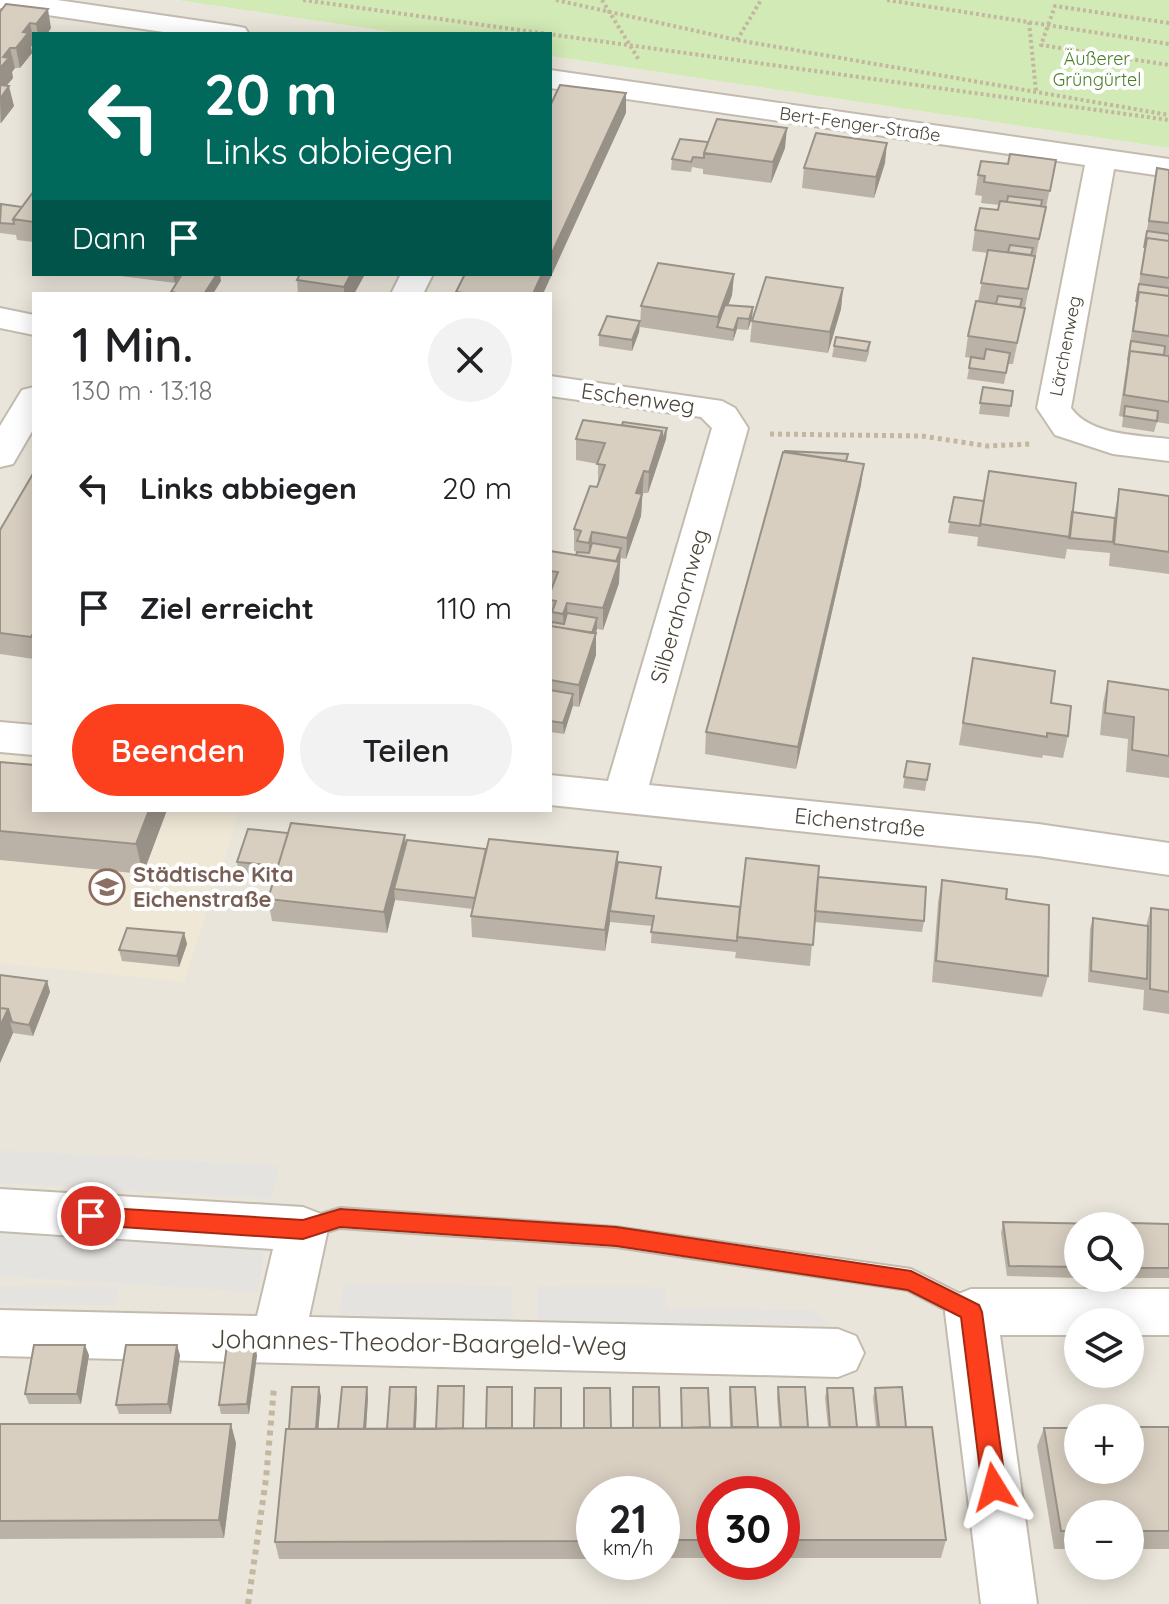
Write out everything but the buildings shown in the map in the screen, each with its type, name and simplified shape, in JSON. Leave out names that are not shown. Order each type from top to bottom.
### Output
[{"type":"street","points":[[0,0],[221,32]]},
{"type":"street","name":"Bert-Fenger-Straße","points":[[552,79],[1169,168]]},
{"type":"street","name":"Lärchenweg","points":[[1101,158],[1054,408],[1067,427],[1113,443],[1169,450]]},
{"type":"street","points":[[0,318],[32,325]]},
{"type":"street","name":"Eschenweg","points":[[552,386],[710,408],[726,425]]},
{"type":"street","points":[[0,456],[32,400]]},
{"type":"street","name":"Silberahornweg","points":[[624,798],[726,425]]},
{"type":"street","points":[[0,737],[32,740]]},
{"type":"street","name":"Eichenstraße","points":[[552,790],[1038,840],[1169,859]]},
{"type":"street","points":[[0,1210],[303,1229],[278,1338]]},
{"type":"street","points":[[1009,1604],[971,1312],[1169,1312]]},
{"type":"street","name":"Johannes-Theodor-Baargeld-Weg","points":[[0,1333],[838,1353]]},
{"type":"lane","points":[[303,1229],[340,1218],[616,1237],[911,1280],[971,1312]]},
{"type":"path","points":[[303,0],[542,32]]},
{"type":"path","points":[[556,0],[737,40],[1169,117]]},
{"type":"path","points":[[602,0],[632,44],[656,95]]},
{"type":"path","points":[[737,40],[761,0]]},
{"type":"path","points":[[887,0],[1169,44]]},
{"type":"path","points":[[1169,23],[1055,6],[1041,45],[1169,65]]},
{"type":"path","points":[[1029,22],[1036,91]]},
{"type":"path","points":[[552,33],[1169,117]]},
{"type":"path","points":[[726,425],[922,436],[987,446],[1053,443],[1067,427]]},
{"type":"path","points":[[248,1604],[266,1479],[278,1338]]},
{"type":"shaded area","points":[[0,0],[177,0],[393,32],[32,32],[32,276],[552,276],[552,56],[1169,148],[1169,1604],[0,1604]]},
{"type":"shaded area","name":"Städtische Kita Eichenstraße","points":[[0,754],[32,758],[32,812],[239,812],[184,982],[0,963]]},
{"type":"shaded area","points":[[0,1150],[279,1166],[272,1199],[0,1183]]},
{"type":"shaded area","points":[[0,1229],[265,1244],[258,1292],[0,1276]]},
{"type":"shaded area","points":[[343,1285],[513,1286],[512,1322],[339,1322]]},
{"type":"shaded area","points":[[0,1286],[118,1287],[115,1305],[0,1305]]},
{"type":"shaded area","points":[[538,1286],[665,1287],[666,1309],[814,1310],[829,1325],[537,1323]]},
{"type":"green space","name":"Äußerer Grüngürtel","points":[[177,0],[1169,0],[1169,148],[552,56],[552,32],[393,32]]},
{"type":"place","name":"Städtische Kita Eichenstraße","points":[[107,887]]},
{"type":"route","points":[[91,1216],[303,1229],[340,1218],[616,1237],[911,1280],[971,1312],[994,1487]]}]
